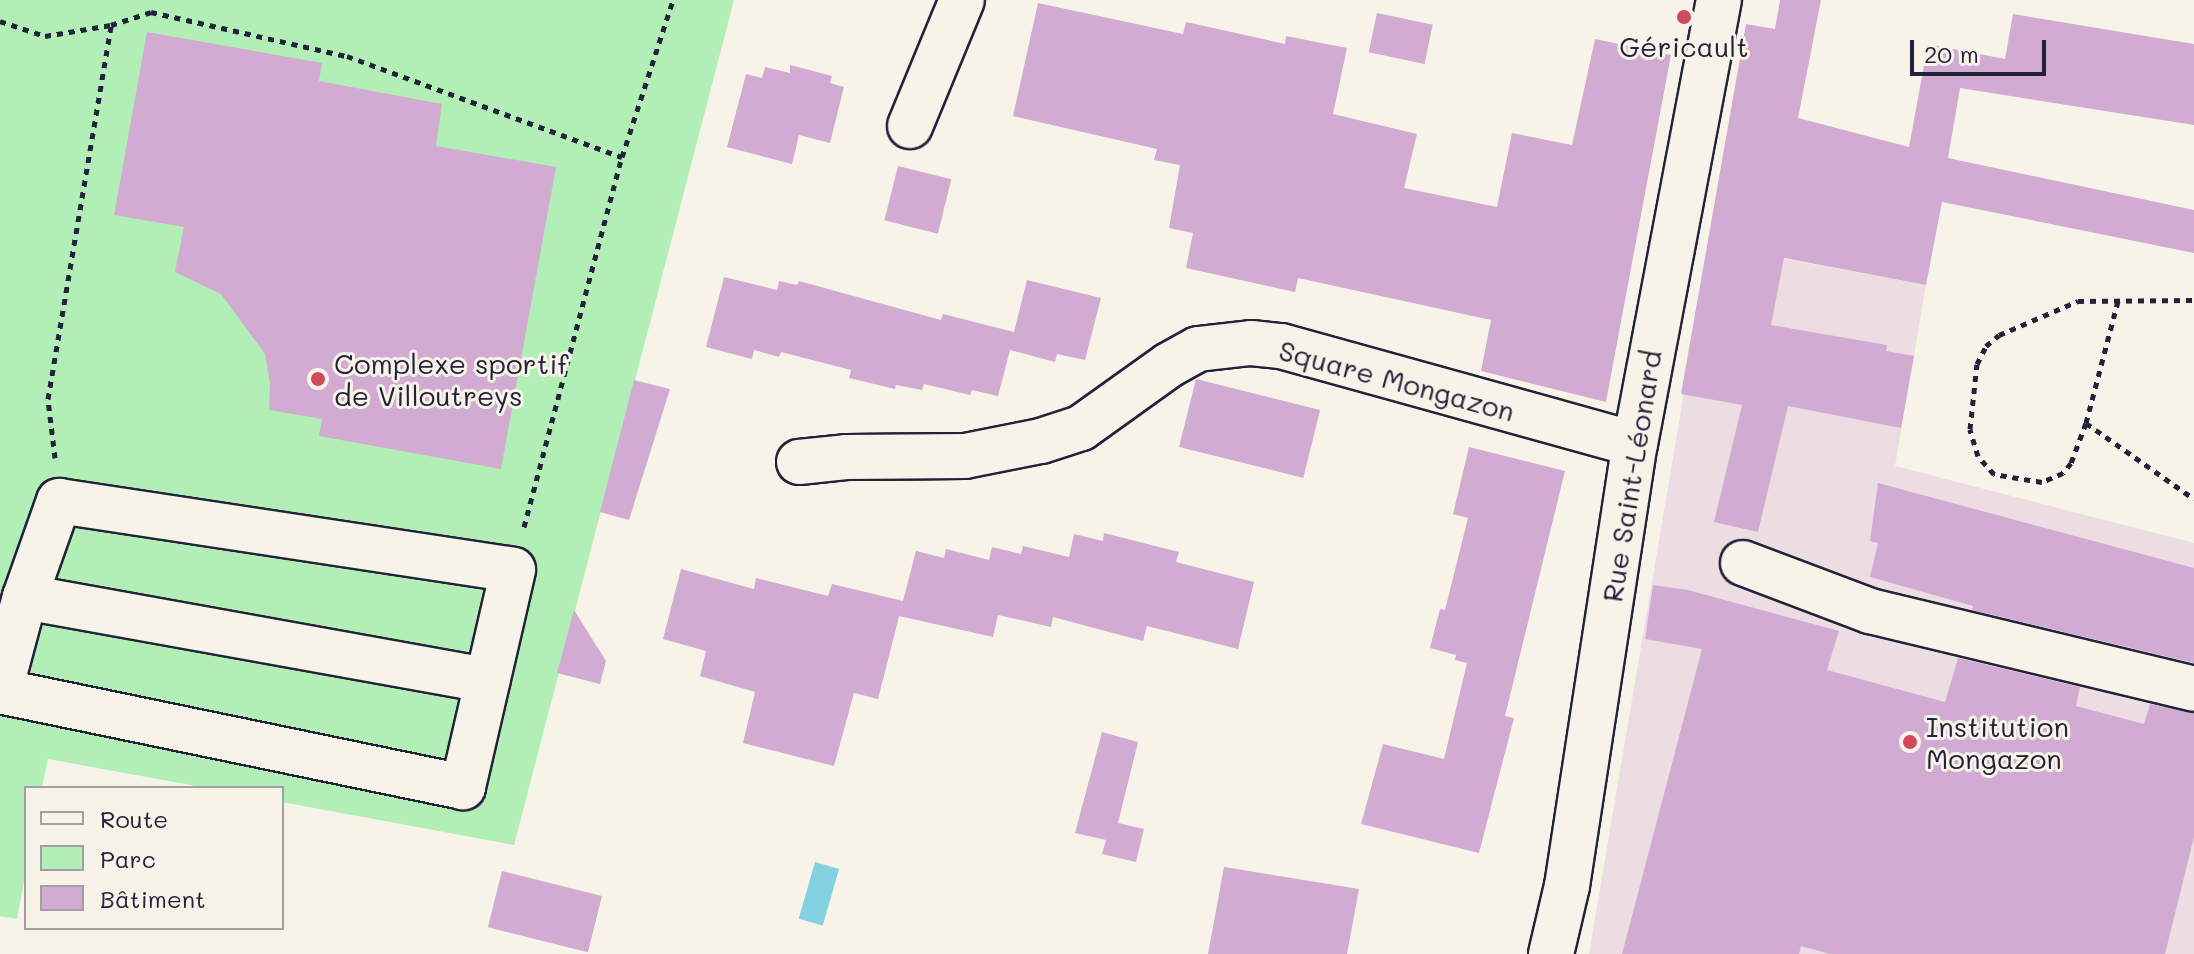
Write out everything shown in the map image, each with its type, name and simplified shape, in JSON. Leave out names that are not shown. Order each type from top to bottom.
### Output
[{"type":"street","points":[[910,126],[962,0]]},
{"type":"street","name":"Rue Saint-Léonard","points":[[1551,954],[1567,886],[1635,444],[1719,0]]},
{"type":"street","name":"Square Mongazon","points":[[799,462],[846,457],[965,456],[1041,441],[1081,428],[1169,365],[1198,349],[1251,343],[1281,346],[1635,444]]},
{"type":"street","points":[[59,501],[513,570],[463,787],[0,691],[25,597],[59,501]]},
{"type":"street","points":[[1743,563],[1870,611],[2194,689]]},
{"type":"street","points":[[25,597],[488,680]]},
{"type":"path","points":[[513,570],[622,157],[673,0]]},
{"type":"path","points":[[0,21],[45,36],[111,25],[151,12],[347,56],[622,157]]},
{"type":"path","points":[[59,501],[48,399],[111,25]]},
{"type":"path","points":[[2118,301],[2086,423],[2071,463],[2053,480],[2042,482],[1994,474],[1972,443],[1977,364],[1986,346],[1999,335],[2078,301],[2194,300]]},
{"type":"path","points":[[2086,423],[2194,499]]},
{"type":"shaded area","name":"Institution Mongazon","points":[[1709,245],[1926,285],[1895,466],[2194,543],[2194,954],[1589,954]]},
{"type":"green space","name":"Complexe sportif de Villoutreys","points":[[0,0],[734,0],[514,845],[284,802],[284,786],[196,786],[48,759],[42,786],[24,786],[24,881],[17,919],[0,916]]},
{"type":"water","points":[[815,862],[839,869],[823,926],[799,919]]},
{"type":"building","points":[[1780,0],[1821,0],[1798,118],[1909,147],[1928,44],[2005,59],[2013,14],[2194,44],[2194,125],[1960,88],[1948,158],[2194,210],[2194,253],[1942,202],[1926,285],[1784,258],[1771,325],[1887,345],[1886,351],[1914,356],[1901,428],[1788,406],[1758,532],[1714,522],[1742,405],[1681,394],[1746,24],[1775,29]]},
{"type":"building","points":[[1038,3],[1183,34],[1186,22],[1285,44],[1286,36],[1347,48],[1333,114],[1417,134],[1404,188],[1497,207],[1512,133],[1572,145],[1595,39],[1671,55],[1606,402],[1481,371],[1491,320],[1298,278],[1295,292],[1186,268],[1193,233],[1169,228],[1180,165],[1154,160],[1157,149],[1013,116]]},
{"type":"building","points":[[1377,13],[1433,25],[1424,64],[1369,52]]},
{"type":"building","points":[[147,32],[322,63],[319,81],[442,104],[436,146],[556,167],[501,469],[319,436],[322,419],[269,410],[270,383],[265,354],[221,294],[175,272],[184,227],[114,215]]},
{"type":"building","points":[[790,65],[832,76],[830,83],[844,87],[830,143],[799,135],[792,164],[727,147],[746,74],[762,78],[765,67],[790,73]]},
{"type":"building","points":[[898,166],[951,179],[938,234],[884,220]]},
{"type":"building","points":[[724,277],[777,290],[779,281],[797,285],[799,281],[941,320],[943,314],[1014,332],[1027,280],[1101,298],[1085,360],[1057,354],[1055,362],[1010,350],[998,396],[972,390],[970,395],[924,384],[922,390],[896,385],[895,389],[849,378],[851,370],[781,352],[779,357],[754,350],[752,359],[706,347]]},
{"type":"building","points":[[1196,379],[1320,410],[1303,478],[1179,447]]},
{"type":"building","points":[[634,380],[670,389],[629,520],[600,512]]},
{"type":"building","points":[[1469,447],[1565,471],[1505,716],[1514,718],[1479,853],[1361,824],[1383,744],[1444,759],[1467,663],[1455,660],[1456,655],[1430,648],[1440,609],[1445,610],[1468,518],[1453,514]]},
{"type":"building","points":[[1878,483],[2194,568],[2194,663],[1972,610],[1973,606],[1870,577],[1878,543],[1870,541]]},
{"type":"building","points":[[1104,533],[1179,552],[1176,562],[1254,582],[1238,649],[1147,626],[1143,641],[1053,617],[1051,627],[998,615],[993,637],[899,616],[916,551],[944,558],[946,549],[989,560],[992,547],[1021,554],[1023,546],[1069,557],[1074,534],[1103,541]]},
{"type":"building","points":[[681,569],[754,589],[756,578],[828,596],[832,584],[903,601],[878,699],[854,693],[834,766],[743,743],[755,692],[700,676],[706,651],[663,639]]},
{"type":"building","points":[[1653,585],[1688,590],[1839,631],[1827,670],[1945,702],[1958,658],[2080,687],[2076,706],[2144,724],[2150,704],[2194,713],[2194,837],[2165,954],[1830,954],[1801,946],[1799,954],[1622,954],[1702,649],[1645,639]]},
{"type":"building","points":[[574,610],[606,661],[600,684],[557,673]]},
{"type":"building","points":[[1102,732],[1138,742],[1118,823],[1144,829],[1136,862],[1102,854],[1106,840],[1075,833]]},
{"type":"building","points":[[1224,867],[1359,889],[1347,954],[1208,954]]},
{"type":"building","points":[[502,871],[602,896],[588,952],[488,927]]},
{"type":"place","name":"Géricault","points":[[1684,17]]},
{"type":"place","name":"Complexe sportif de Villoutreys","points":[[318,379]]},
{"type":"place","name":"Institution Mongazon","points":[[1910,742]]}]
